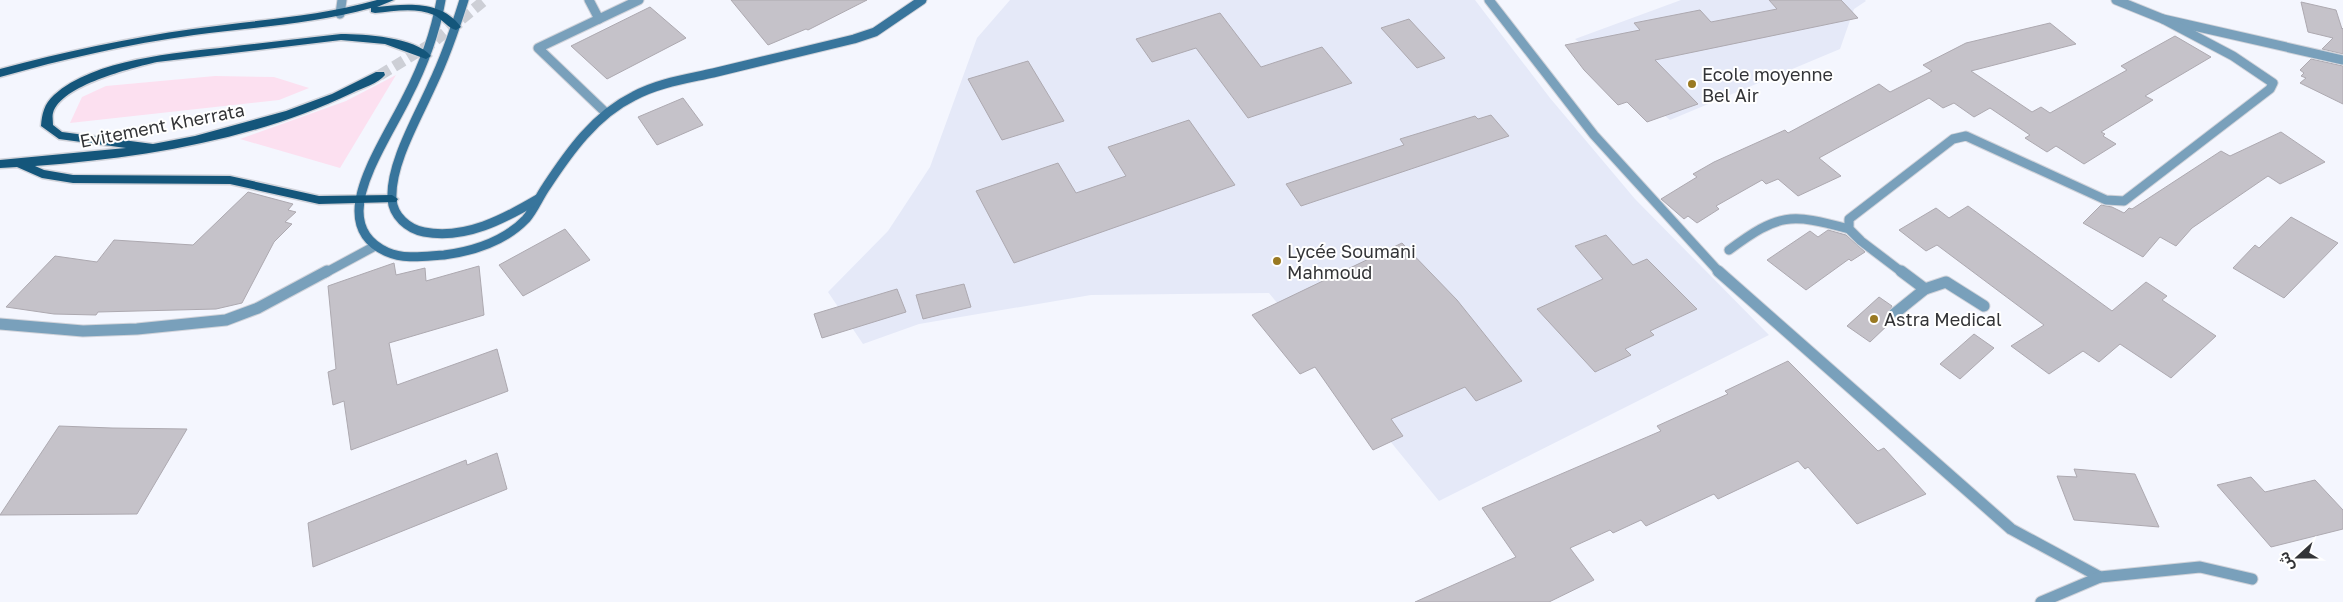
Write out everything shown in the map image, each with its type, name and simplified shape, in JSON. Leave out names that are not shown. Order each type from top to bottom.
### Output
[{"type":"main road","points":[[340,14],[388,0]]},
{"type":"main road","points":[[441,0],[435,34],[370,170],[360,201],[360,224],[365,237],[374,246],[392,254],[427,256],[454,254],[480,248],[518,227],[527,219],[538,199],[585,134],[606,112],[634,96],[666,84],[854,39],[874,32],[922,0]]},
{"type":"main road","points":[[464,0],[456,27],[401,157],[392,199],[396,212],[404,223],[418,231],[432,234],[484,226],[508,217],[538,199]]},
{"type":"main road","points":[[0,73],[123,44],[193,32],[401,7],[418,7],[440,12],[456,27]]},
{"type":"main road","points":[[154,148],[59,134],[47,126],[48,114],[67,91],[86,79],[131,64],[157,59],[341,37],[368,37],[399,42],[426,56]]},
{"type":"main road","name":"Evitement Kherrata","points":[[0,164],[76,159],[154,148],[215,136],[269,122],[334,99],[380,75]]},
{"type":"main road","points":[[19,163],[42,174],[56,178],[230,180],[319,200],[360,201],[392,199]]},
{"type":"street","points":[[340,14],[342,0]]},
{"type":"street","points":[[589,0],[599,19]]},
{"type":"street","points":[[606,112],[538,48],[639,0]]},
{"type":"street","points":[[1489,0],[1594,135],[1718,271],[2011,529],[2100,577]]},
{"type":"street","points":[[1850,229],[1849,220],[1856,213],[1940,147],[1953,139],[1966,136],[2106,200],[2124,201],[2270,89],[2273,84],[2233,56],[2163,19],[2116,0]]},
{"type":"street","points":[[2163,19],[2343,60]]},
{"type":"street","points":[[1728,250],[1781,219],[1806,218],[1850,229],[1879,255],[1925,289]]},
{"type":"street","points":[[0,324],[83,330],[137,329],[226,320],[258,308],[374,246]]},
{"type":"street","points":[[1894,314],[1925,289],[1946,282],[1984,306]]},
{"type":"street","points":[[2041,602],[2100,577],[2200,567],[2252,579]]},
{"type":"shaded area","name":"Lycée Soumani Mahmoud","points":[[1010,0],[1475,0],[1550,98],[1635,199],[1769,335],[1439,501],[1269,293],[1091,295],[919,324],[863,344],[828,292],[888,231],[930,167],[977,38]]},
{"type":"shaded area","name":"Ecole moyenne Bel Air","points":[[1681,0],[1866,1],[1854,9],[1840,49],[1670,120],[1575,39]]},
{"type":"shaded area","points":[[396,75],[340,168],[240,139],[346,101]]},
{"type":"shaded area","points":[[215,76],[274,77],[309,88],[279,100],[70,123],[82,97],[106,86]]},
{"type":"building","points":[[731,0],[867,0],[808,30],[806,29],[768,45]]},
{"type":"building","points":[[1769,0],[1841,0],[1858,18],[1655,60],[1698,104],[1647,122],[1627,102],[1618,105],[1584,70],[1565,45],[1640,30],[1634,23],[1700,10],[1711,22],[1777,9]]},
{"type":"building","points":[[2301,2],[2336,10],[2343,28],[2343,54],[2322,49],[2333,38],[2308,32]]},
{"type":"building","points":[[650,7],[686,38],[607,79],[571,46]]},
{"type":"building","points":[[1220,13],[1261,67],[1322,47],[1352,83],[1248,118],[1196,48],[1152,62],[1136,39]]},
{"type":"building","points":[[1409,19],[1445,58],[1417,68],[1381,28]]},
{"type":"building","points":[[2050,23],[2076,44],[1971,71],[2032,112],[2041,107],[2050,113],[2127,70],[2121,66],[2175,36],[2211,57],[2145,96],[2153,100],[2101,132],[2105,134],[2103,136],[2116,144],[2084,164],[2056,146],[2047,152],[2025,138],[2030,135],[1990,108],[1974,117],[1954,103],[1943,108],[1929,98],[1819,158],[1841,176],[1798,196],[1778,179],[1766,184],[1762,180],[1716,206],[1719,209],[1697,223],[1688,216],[1684,219],[1661,199],[1697,177],[1693,174],[1714,162],[1785,130],[1788,133],[1879,84],[1890,92],[1932,71],[1923,65],[1966,43]]},
{"type":"building","points":[[2311,59],[2343,66],[2343,104],[2300,83],[2306,78],[2301,76],[2304,73],[2300,70]]},
{"type":"building","points":[[1028,61],[1064,121],[1002,140],[968,79]]},
{"type":"building","points":[[683,98],[703,125],[657,145],[638,117]]},
{"type":"building","points":[[1491,115],[1509,136],[1301,206],[1286,184],[1404,145],[1400,139],[1475,116],[1478,119]]},
{"type":"building","points":[[1189,120],[1235,185],[1014,263],[976,191],[1058,163],[1076,193],[1126,176],[1108,147]]},
{"type":"building","points":[[2281,132],[2325,162],[2280,184],[2268,176],[2192,228],[2176,246],[2160,237],[2143,257],[2083,223],[2101,205],[2112,207],[2124,213],[2129,208],[2132,209],[2221,151],[2230,156]]},
{"type":"building","points":[[248,192],[293,204],[288,210],[296,212],[285,222],[292,224],[274,242],[242,303],[216,309],[98,312],[96,315],[54,314],[6,307],[55,256],[97,262],[114,240],[193,245]]},
{"type":"building","points":[[1968,206],[2112,311],[2146,282],[2167,296],[2162,300],[2216,336],[2171,378],[2120,344],[2099,362],[2083,351],[2049,374],[2011,346],[2044,325],[1937,245],[1926,251],[1899,230],[1936,208],[1949,218]]},
{"type":"building","points":[[2291,217],[2338,243],[2284,298],[2233,268],[2255,245],[2259,248]]},
{"type":"building","points":[[565,229],[590,260],[523,296],[499,265]]},
{"type":"building","points":[[1828,230],[1846,235],[1865,252],[1851,261],[1849,259],[1806,290],[1767,260],[1810,231],[1818,237]]},
{"type":"building","points":[[1606,235],[1633,265],[1647,259],[1697,309],[1650,331],[1654,335],[1625,349],[1631,355],[1595,372],[1537,309],[1603,279],[1575,246]]},
{"type":"building","points":[[1402,243],[1457,300],[1522,381],[1476,401],[1465,387],[1391,419],[1403,436],[1373,450],[1315,367],[1300,374],[1252,315]]},
{"type":"building","points":[[394,263],[396,275],[425,268],[426,281],[479,266],[484,315],[389,343],[397,385],[497,349],[508,391],[351,450],[344,401],[333,405],[328,372],[336,369],[328,286]]},
{"type":"building","points":[[964,284],[971,307],[923,319],[916,295]]},
{"type":"building","points":[[897,289],[906,312],[822,338],[814,314]]},
{"type":"building","name":"Astra Medical","points":[[1879,297],[1892,306],[1887,315],[1892,321],[1870,342],[1847,326]]},
{"type":"building","points":[[1974,334],[1994,348],[1960,379],[1940,364]]},
{"type":"building","points":[[1788,361],[1878,451],[1884,448],[1926,494],[1857,524],[1808,467],[1805,469],[1798,461],[1718,499],[1714,494],[1646,526],[1641,520],[1613,533],[1610,530],[1570,548],[1594,580],[1549,602],[1415,602],[1516,557],[1482,508],[1661,431],[1657,426],[1728,394],[1725,391]]},
{"type":"building","points":[[59,426],[187,429],[137,514],[0,515]]},
{"type":"building","points":[[497,453],[507,489],[313,567],[308,523],[466,460],[467,465]]},
{"type":"building","points":[[2074,469],[2135,474],[2159,527],[2074,520],[2057,476],[2077,477]]},
{"type":"building","points":[[2251,477],[2265,492],[2315,480],[2343,510],[2343,529],[2271,547],[2217,485]]},
{"type":"tunnel","points":[[380,75],[431,44],[485,0]]},
{"type":"place","name":"Ecole moyenne Bel Air","points":[[1692,84]]},
{"type":"place","name":"Lycée Soumani Mahmoud","points":[[1277,261]]},
{"type":"place","name":"Astra Medical","points":[[1874,319]]}]
